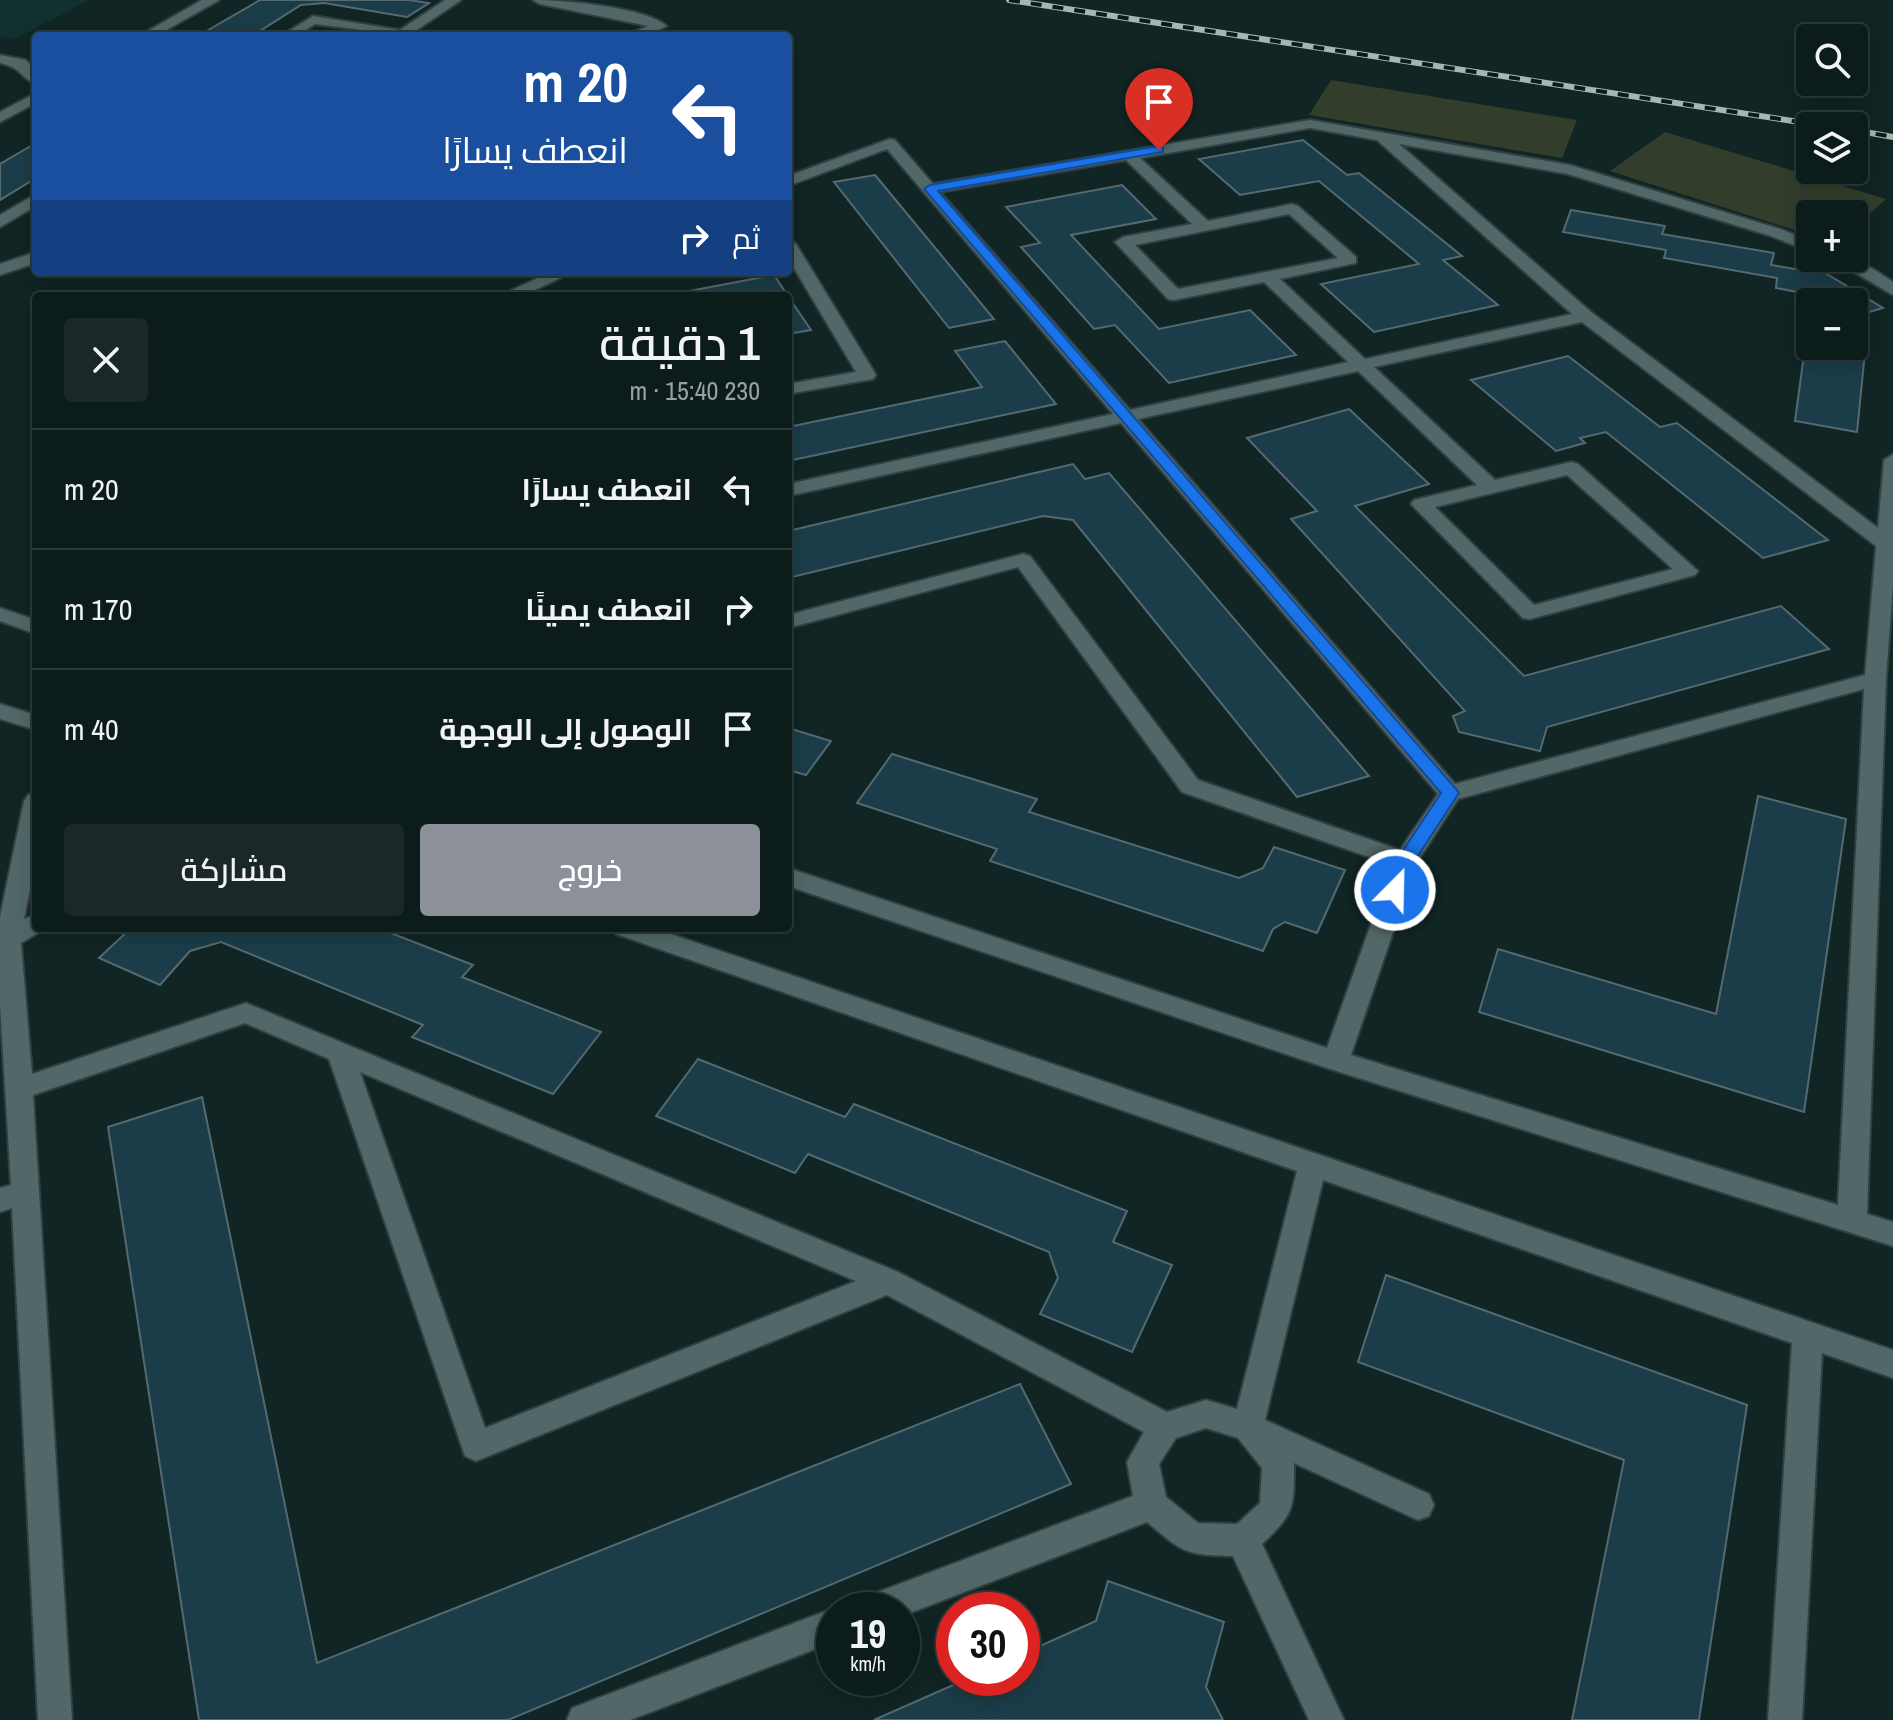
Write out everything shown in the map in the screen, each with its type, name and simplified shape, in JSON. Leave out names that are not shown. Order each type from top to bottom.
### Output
[{"type":"street","points":[[153,32],[212,0]]},
{"type":"street","points":[[405,32],[454,0]]},
{"type":"street","points":[[540,0],[645,19],[660,26],[643,32]]},
{"type":"street","points":[[294,32],[313,20],[389,32]]},
{"type":"street","points":[[0,59],[21,63],[32,75]]},
{"type":"street","points":[[0,118],[32,99]]},
{"type":"street","points":[[930,189],[1310,124],[1570,170],[1796,241]]},
{"type":"street","points":[[1382,137],[1585,316],[1886,544]]},
{"type":"street","points":[[792,180],[890,143],[1450,793]]},
{"type":"street","points":[[1129,155],[1204,226]]},
{"type":"street","points":[[0,222],[32,202]]},
{"type":"street","points":[[1292,209],[1350,260],[1267,276],[1174,295],[1123,242],[1292,209]]},
{"type":"street","points":[[792,251],[867,375],[792,388]]},
{"type":"street","points":[[0,270],[32,258]]},
{"type":"street","points":[[1867,272],[1893,290]]},
{"type":"street","points":[[518,292],[556,276]]},
{"type":"street","points":[[1267,276],[1491,487]]},
{"type":"street","points":[[792,489],[1585,316]]},
{"type":"street","points":[[1852,1221],[1875,679],[1893,460]]},
{"type":"street","points":[[1571,468],[1688,571],[1530,613],[1421,504],[1491,487],[1571,468]]},
{"type":"street","points":[[792,621],[1023,560],[1190,786],[1405,861]]},
{"type":"street","points":[[0,614],[32,626]]},
{"type":"street","points":[[1336,1061],[1405,861],[1450,793],[1875,679]]},
{"type":"street","points":[[0,711],[32,722]]},
{"type":"street","points":[[32,821],[8,939],[13,1197],[55,1720]]},
{"type":"street","points":[[792,878],[1336,1061],[1893,1234]]},
{"type":"street","points":[[8,939],[32,926]]},
{"type":"street","points":[[637,932],[1893,1364]]},
{"type":"street","points":[[13,1100],[246,1013],[888,1281],[1165,1427]]},
{"type":"street","points":[[340,1052],[476,1446],[888,1281]]},
{"type":"street","points":[[1248,1427],[1313,1164]]},
{"type":"street","points":[[1785,1720],[1808,1335]]},
{"type":"street","points":[[1248,1427],[1278,1464],[1276,1510],[1243,1540],[1192,1539],[1151,1505],[1143,1462],[1165,1427],[1206,1414],[1248,1427],[1418,1505]]},
{"type":"street","points":[[920,1593],[1151,1505]]},
{"type":"street","points":[[1243,1540],[1327,1720]]},
{"type":"street","points":[[584,1720],[816,1632]]},
{"type":"shaded area","points":[[0,0],[89,0],[15,39],[0,36]]},
{"type":"green space","points":[[1331,80],[1577,120],[1562,158],[1309,115]]},
{"type":"green space","points":[[1665,132],[1796,172],[1796,184],[1837,184],[1886,199],[1868,215],[1868,200],[1796,200],[1796,231],[1610,171]]},
{"type":"building","points":[[260,0],[409,0],[429,3],[407,17],[324,3],[301,5],[258,32],[205,32]]},
{"type":"building","points":[[1303,140],[1347,175],[1359,173],[1462,256],[1443,260],[1498,305],[1374,332],[1321,284],[1419,264],[1319,181],[1240,195],[1199,159]]},
{"type":"building","points":[[32,145],[32,180],[0,200],[0,164]]},
{"type":"building","points":[[875,175],[994,319],[949,328],[834,182]]},
{"type":"building","points":[[1122,185],[1156,219],[1071,235],[1159,329],[1250,310],[1296,355],[1169,383],[1115,325],[1094,329],[1021,247],[1040,243],[1006,207]]},
{"type":"building","points":[[1571,210],[1665,226],[1662,234],[1774,253],[1771,265],[1796,269],[1796,272],[1824,272],[1850,288],[1796,288],[1796,292],[1776,288],[1777,278],[1664,258],[1666,250],[1563,232]]},
{"type":"building","points":[[775,276],[785,292],[684,292]]},
{"type":"building","points":[[1868,299],[1883,308],[1869,312],[1868,322]]},
{"type":"building","points":[[792,302],[811,330],[792,333]]},
{"type":"building","points":[[1005,341],[1056,404],[792,460],[792,426],[982,387],[955,351]]},
{"type":"building","points":[[1568,356],[1660,427],[1677,423],[1828,540],[1763,558],[1606,432],[1580,438],[1585,443],[1556,451],[1471,380]]},
{"type":"building","points":[[1803,360],[1864,360],[1857,432],[1795,421]]},
{"type":"building","points":[[1349,409],[1429,484],[1355,506],[1524,676],[1781,606],[1829,649],[1547,727],[1540,751],[1459,732],[1453,716],[1465,711],[1291,519],[1317,511],[1247,438]]},
{"type":"building","points":[[1073,464],[1085,479],[1109,473],[1369,776],[1297,797],[1073,520],[1043,516],[792,577],[792,530]]},
{"type":"building","points":[[792,729],[831,741],[806,775],[792,771]]},
{"type":"building","points":[[892,754],[1037,799],[1029,812],[1239,878],[1263,868],[1274,847],[1345,870],[1317,933],[1285,922],[1273,929],[1263,951],[990,861],[997,849],[857,803]]},
{"type":"building","points":[[1758,796],[1846,819],[1804,1112],[1479,1012],[1498,949],[1716,1014]]},
{"type":"building","points":[[127,932],[388,932],[473,965],[462,977],[601,1032],[553,1094],[412,1037],[423,1025],[221,942],[190,951],[160,985],[99,958]]},
{"type":"building","points":[[698,1059],[845,1117],[854,1104],[1127,1211],[1113,1242],[1172,1265],[1132,1352],[1040,1314],[1058,1278],[1049,1252],[808,1154],[795,1173],[656,1116]]},
{"type":"building","points":[[202,1097],[317,1663],[1020,1384],[1071,1484],[508,1720],[199,1720],[108,1127]]},
{"type":"building","points":[[1386,1275],[1747,1405],[1699,1720],[1572,1720],[1624,1460],[1358,1362]]},
{"type":"building","points":[[1108,1581],[1224,1622],[1206,1687],[1223,1720],[874,1720],[936,1693],[936,1696],[1040,1696],[1040,1646],[1096,1621]]},
{"type":"railway","points":[[1009,0],[1796,122]]},
{"type":"railway","points":[[1868,133],[1893,137]]},
{"type":"route","points":[[1159,150],[930,189],[1450,793],[1405,861],[1395,890]]}]
